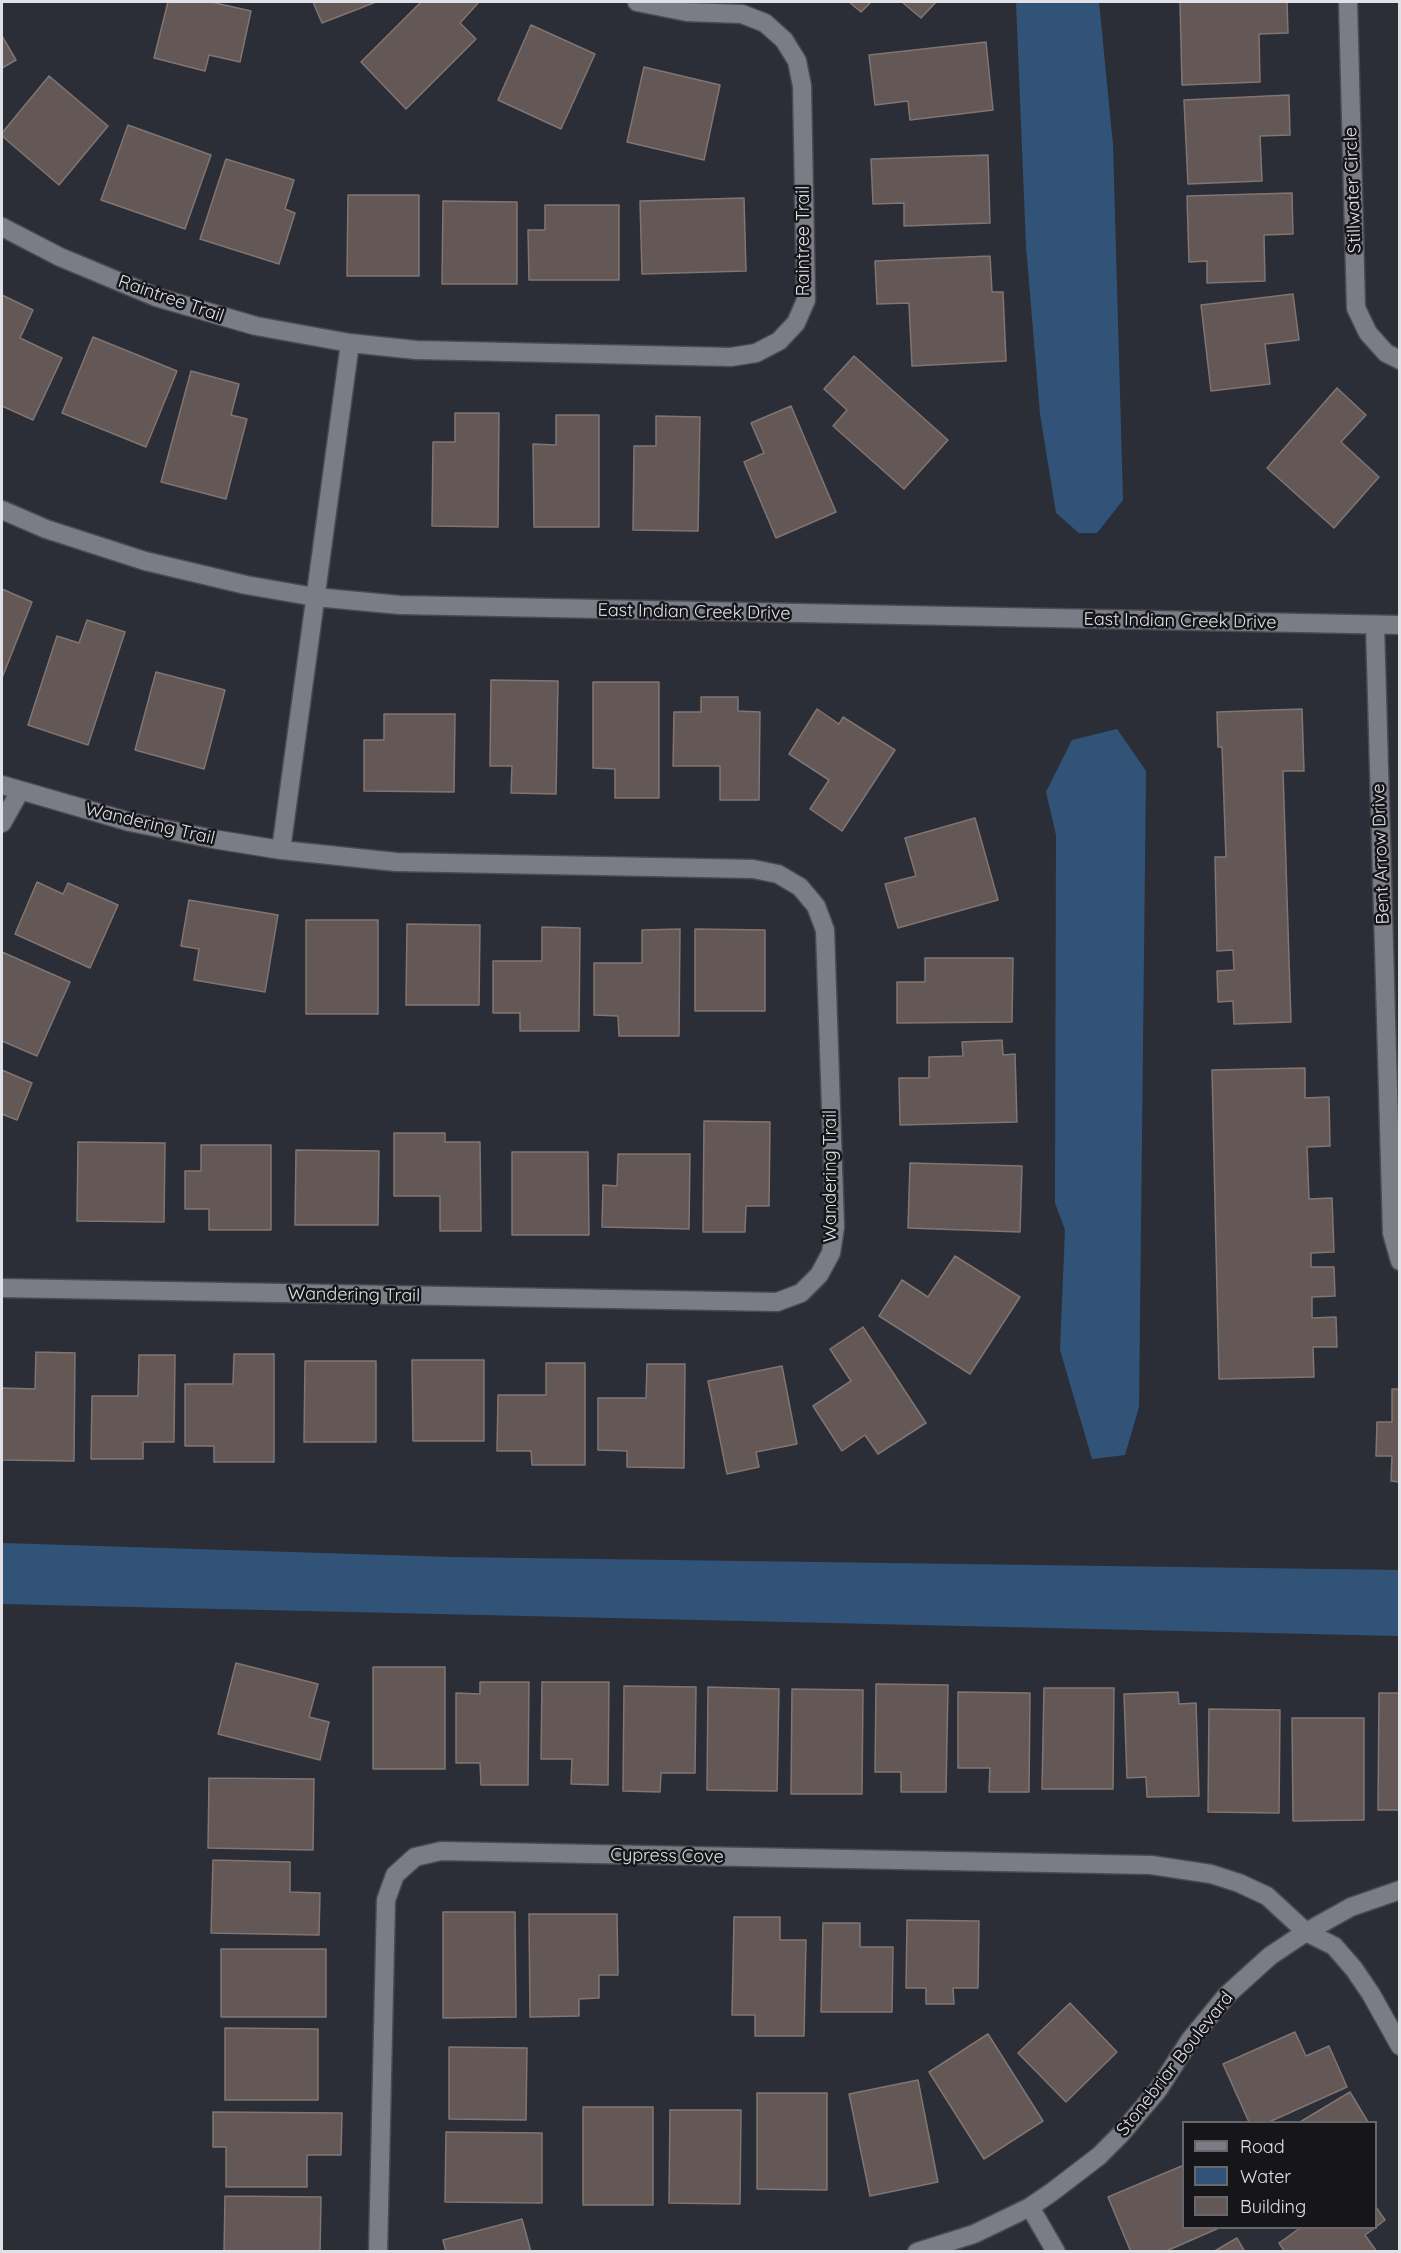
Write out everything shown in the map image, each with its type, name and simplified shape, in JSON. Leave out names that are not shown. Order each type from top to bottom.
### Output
[{"type":"street","name":"Raintree Trail","points":[[2,227],[60,258],[156,297],[256,326],[350,343],[416,350],[731,357],[756,353],[778,341],[796,323],[806,300],[802,86],[797,61],[784,40],[765,23],[742,14],[687,12],[638,2]]},
{"type":"street","name":"Stillwater Circle","points":[[1348,2],[1356,309],[1368,333],[1386,353],[1400,360]]},
{"type":"street","points":[[281,850],[350,343]]},
{"type":"street","name":"East Indian Creek Drive","points":[[2,510],[46,529],[146,561],[246,585],[315,597],[400,605],[1400,625]]},
{"type":"street","name":"Bent Arrow Drive","points":[[1375,625],[1391,893],[1392,1233],[1400,1261]]},
{"type":"street","name":"Wandering Trail","points":[[2,785],[130,822],[281,850],[396,862],[753,869],[778,874],[800,887],[816,906],[825,930],[835,1227],[831,1253],[819,1275],[801,1293],[777,1302],[2,1288]]},
{"type":"street","points":[[2,823],[20,791]]},
{"type":"street","name":"Cypress Cove","points":[[378,2252],[386,1900],[395,1875],[415,1857],[441,1851],[1151,1864],[1211,1874],[1239,1883],[1267,1896],[1306,1932],[1334,1946],[1371,1994],[1400,2046]]},
{"type":"street","name":"Stonebriar Boulevard","points":[[917,2252],[974,2234],[1030,2207],[1099,2156],[1158,2090],[1190,2040],[1227,1995],[1270,1956],[1306,1932],[1352,1907],[1400,1890]]},
{"type":"street","points":[[1030,2207],[1056,2252]]},
{"type":"water","points":[[1016,2],[1099,2],[1113,145],[1123,500],[1097,533],[1079,533],[1056,513],[1040,414],[1026,246]]},
{"type":"water","points":[[1117,729],[1146,771],[1139,1407],[1125,1455],[1092,1459],[1060,1350],[1065,1230],[1055,1203],[1056,835],[1046,792],[1072,740]]},
{"type":"water","points":[[2,1543],[451,1557],[1399,1570],[1399,1636],[2,1604]]},
{"type":"building","points":[[168,2],[211,2],[251,11],[240,62],[209,55],[205,71],[154,58]]},
{"type":"building","points":[[313,2],[376,2],[322,23]]},
{"type":"building","points":[[421,2],[479,2],[460,23],[476,39],[406,109],[361,62]]},
{"type":"building","points":[[849,2],[871,2],[861,12]]},
{"type":"building","points":[[902,2],[936,2],[921,18]]},
{"type":"building","points":[[1180,2],[1287,2],[1288,33],[1259,34],[1260,82],[1182,85]]},
{"type":"building","points":[[531,25],[595,54],[561,129],[498,100]]},
{"type":"building","points":[[2,36],[16,60],[2,68]]},
{"type":"building","points":[[986,42],[993,110],[910,120],[908,101],[875,105],[869,55]]},
{"type":"building","points":[[644,67],[720,85],[704,160],[627,142]]},
{"type":"building","points":[[49,76],[108,126],[59,185],[2,136],[2,133]]},
{"type":"building","points":[[1289,95],[1290,135],[1260,136],[1262,181],[1188,184],[1184,100]]},
{"type":"building","points":[[128,125],[211,155],[185,229],[101,200]]},
{"type":"building","points":[[988,155],[990,223],[904,226],[904,203],[873,204],[871,159]]},
{"type":"building","points":[[226,159],[294,180],[285,209],[295,213],[279,264],[200,239]]},
{"type":"building","points":[[1292,193],[1293,234],[1264,235],[1265,281],[1207,283],[1207,261],[1189,262],[1187,196]]},
{"type":"building","points":[[348,195],[419,195],[419,276],[347,276]]},
{"type":"building","points":[[744,198],[746,271],[642,274],[640,201]]},
{"type":"building","points":[[443,201],[517,202],[517,284],[442,284]]},
{"type":"building","points":[[545,205],[619,205],[619,280],[529,280],[528,230],[545,230]]},
{"type":"building","points":[[990,256],[992,292],[1003,292],[1006,361],[912,366],[909,303],[877,304],[875,261]]},
{"type":"building","points":[[1293,294],[1299,340],[1265,344],[1270,384],[1211,391],[1201,305]]},
{"type":"building","points":[[2,295],[33,310],[20,338],[62,358],[33,420],[2,406]]},
{"type":"building","points":[[93,337],[177,371],[146,447],[62,413]]},
{"type":"building","points":[[854,356],[948,440],[904,489],[833,426],[847,410],[824,389]]},
{"type":"building","points":[[191,371],[239,384],[231,415],[247,419],[226,499],[161,482]]},
{"type":"building","points":[[1337,388],[1366,415],[1341,442],[1379,477],[1334,528],[1267,468]]},
{"type":"building","points":[[791,406],[836,512],[776,538],[744,462],[764,453],[751,423]]},
{"type":"building","points":[[455,413],[499,413],[498,527],[432,526],[433,442],[455,442]]},
{"type":"building","points":[[556,415],[599,415],[599,527],[534,527],[533,444],[556,445]]},
{"type":"building","points":[[656,416],[700,417],[698,531],[633,530],[634,446],[656,446]]},
{"type":"building","points":[[2,589],[32,602],[2,678]]},
{"type":"building","points":[[87,620],[125,632],[88,745],[28,725],[57,636],[79,643]]},
{"type":"building","points":[[156,672],[225,690],[204,769],[135,750]]},
{"type":"building","points":[[491,680],[558,681],[556,794],[511,793],[512,766],[490,766]]},
{"type":"building","points":[[593,682],[659,682],[659,798],[615,798],[615,769],[593,768]]},
{"type":"building","points":[[701,697],[738,697],[738,711],[760,712],[759,800],[720,800],[720,766],[673,766],[674,712],[701,712]]},
{"type":"building","points":[[817,709],[839,724],[843,717],[895,750],[842,831],[810,809],[829,780],[789,754]]},
{"type":"building","points":[[1302,709],[1304,771],[1283,771],[1291,1022],[1234,1024],[1233,1001],[1218,1002],[1217,971],[1234,970],[1233,950],[1217,951],[1215,857],[1226,857],[1222,747],[1218,747],[1217,712]]},
{"type":"building","points":[[384,714],[455,714],[454,792],[364,791],[364,740],[384,740]]},
{"type":"building","points":[[975,818],[998,900],[898,928],[885,884],[916,876],[905,838]]},
{"type":"building","points":[[37,882],[63,894],[68,883],[118,905],[90,968],[15,934]]},
{"type":"building","points":[[189,900],[278,915],[265,992],[194,980],[199,949],[181,946]]},
{"type":"building","points":[[306,920],[378,920],[378,1014],[306,1014]]},
{"type":"building","points":[[407,924],[480,925],[479,1005],[406,1005]]},
{"type":"building","points":[[542,927],[580,928],[579,1031],[520,1031],[520,1013],[493,1013],[493,961],[542,961]]},
{"type":"building","points":[[680,929],[679,1036],[619,1036],[618,1016],[594,1015],[594,963],[642,963],[642,930]]},
{"type":"building","points":[[695,929],[765,930],[765,1011],[695,1011]]},
{"type":"building","points":[[2,952],[70,982],[37,1056],[2,1041]]},
{"type":"building","points":[[925,958],[1013,958],[1012,1022],[897,1023],[897,982],[925,982]]},
{"type":"building","points":[[1002,1040],[1003,1055],[1015,1054],[1017,1122],[900,1125],[899,1078],[929,1078],[929,1057],[963,1056],[962,1042]]},
{"type":"building","points":[[1305,1068],[1305,1098],[1329,1097],[1330,1146],[1307,1147],[1309,1199],[1332,1198],[1334,1252],[1311,1253],[1311,1267],[1334,1267],[1335,1296],[1312,1297],[1312,1318],[1336,1317],[1337,1347],[1313,1347],[1314,1377],[1219,1379],[1212,1070]]},
{"type":"building","points":[[2,1070],[32,1083],[17,1120],[2,1114]]},
{"type":"building","points":[[704,1121],[770,1122],[769,1206],[746,1206],[745,1232],[703,1232]]},
{"type":"building","points":[[394,1133],[445,1133],[445,1142],[480,1142],[481,1231],[440,1231],[440,1196],[394,1196]]},
{"type":"building","points":[[78,1142],[165,1143],[164,1222],[77,1221]]},
{"type":"building","points":[[201,1145],[271,1145],[271,1230],[209,1230],[209,1209],[185,1209],[185,1171],[201,1171]]},
{"type":"building","points":[[296,1150],[379,1151],[378,1225],[295,1225]]},
{"type":"building","points":[[512,1152],[588,1152],[589,1235],[512,1235]]},
{"type":"building","points":[[618,1154],[690,1154],[689,1229],[602,1227],[603,1185],[617,1186]]},
{"type":"building","points":[[910,1163],[1022,1166],[1020,1232],[908,1228]]},
{"type":"building","points":[[955,1256],[1020,1297],[970,1374],[879,1316],[902,1280],[928,1297]]},
{"type":"building","points":[[863,1327],[926,1423],[878,1454],[865,1435],[842,1451],[813,1406],[851,1381],[830,1349]]},
{"type":"building","points":[[36,1352],[75,1353],[74,1461],[2,1460],[2,1388],[35,1389]]},
{"type":"building","points":[[234,1354],[274,1354],[274,1462],[214,1462],[214,1446],[185,1446],[185,1384],[233,1384]]},
{"type":"building","points":[[139,1355],[175,1355],[174,1442],[143,1442],[143,1459],[91,1459],[92,1396],[138,1396]]},
{"type":"building","points":[[412,1360],[484,1360],[484,1441],[413,1441]]},
{"type":"building","points":[[305,1361],[376,1361],[376,1442],[304,1442]]},
{"type":"building","points":[[546,1363],[585,1363],[585,1465],[532,1465],[531,1451],[497,1451],[498,1395],[546,1395]]},
{"type":"building","points":[[647,1364],[685,1364],[684,1468],[627,1467],[627,1451],[598,1450],[598,1398],[646,1398]]},
{"type":"building","points":[[782,1366],[797,1444],[756,1452],[759,1467],[727,1474],[708,1381]]},
{"type":"building","points":[[1392,1389],[1400,1389],[1400,1482],[1391,1481],[1392,1456],[1376,1456],[1377,1422],[1392,1422]]},
{"type":"building","points":[[236,1663],[318,1684],[309,1717],[329,1722],[320,1760],[218,1734]]},
{"type":"building","points":[[373,1667],[445,1667],[445,1769],[373,1769]]},
{"type":"building","points":[[480,1682],[529,1682],[528,1785],[481,1785],[480,1763],[456,1763],[456,1693],[480,1694]]},
{"type":"building","points":[[542,1682],[609,1682],[608,1785],[571,1784],[572,1759],[541,1759]]},
{"type":"building","points":[[876,1684],[948,1685],[946,1792],[901,1792],[901,1772],[875,1772]]},
{"type":"building","points":[[624,1686],[696,1687],[695,1773],[661,1773],[660,1792],[623,1791]]},
{"type":"building","points":[[708,1687],[779,1689],[777,1791],[707,1790]]},
{"type":"building","points":[[1044,1688],[1114,1688],[1113,1789],[1042,1789]]},
{"type":"building","points":[[792,1689],[863,1690],[862,1794],[791,1794]]},
{"type":"building","points":[[958,1692],[1030,1693],[1029,1792],[989,1792],[990,1768],[958,1768]]},
{"type":"building","points":[[1178,1692],[1179,1704],[1196,1703],[1199,1796],[1147,1797],[1146,1777],[1127,1778],[1124,1694]]},
{"type":"building","points":[[1379,1693],[1400,1693],[1400,1810],[1378,1810]]},
{"type":"building","points":[[1209,1709],[1280,1710],[1279,1813],[1208,1812]]},
{"type":"building","points":[[1292,1718],[1364,1718],[1364,1820],[1293,1821]]},
{"type":"building","points":[[209,1778],[314,1779],[313,1850],[208,1848]]},
{"type":"building","points":[[213,1860],[290,1862],[290,1892],[320,1893],[319,1935],[211,1933]]},
{"type":"building","points":[[443,1912],[515,1912],[516,2017],[443,2018]]},
{"type":"building","points":[[529,1914],[617,1914],[618,1975],[599,1975],[599,1998],[579,1999],[579,2016],[530,2017]]},
{"type":"building","points":[[734,1917],[780,1917],[780,1940],[806,1940],[804,2036],[755,2036],[755,2015],[732,2015]]},
{"type":"building","points":[[907,1920],[979,1921],[978,1988],[953,1988],[954,2004],[926,2004],[926,1988],[906,1988]]},
{"type":"building","points":[[823,1923],[860,1923],[860,1947],[893,1947],[892,2012],[821,2012]]},
{"type":"building","points":[[221,1949],[326,1949],[326,2017],[221,2017]]},
{"type":"building","points":[[1070,2003],[1117,2052],[1066,2102],[1018,2053]]},
{"type":"building","points":[[225,2028],[318,2029],[318,2100],[225,2100]]},
{"type":"building","points":[[1295,2032],[1306,2056],[1329,2046],[1347,2087],[1271,2121],[1249,2121],[1223,2064]]},
{"type":"building","points":[[988,2034],[1043,2121],[984,2159],[929,2072]]},
{"type":"building","points":[[449,2047],[527,2048],[526,2120],[449,2119]]},
{"type":"building","points":[[918,2080],[938,2182],[870,2196],[849,2094]]},
{"type":"building","points":[[1350,2092],[1367,2121],[1302,2121]]},
{"type":"building","points":[[757,2093],[827,2093],[827,2190],[757,2189]]},
{"type":"building","points":[[583,2107],[653,2107],[653,2205],[583,2205]]},
{"type":"building","points":[[670,2110],[741,2110],[740,2204],[669,2203]]},
{"type":"building","points":[[213,2112],[342,2113],[341,2155],[307,2155],[307,2187],[226,2187],[226,2147],[213,2147]]},
{"type":"building","points":[[446,2132],[542,2133],[542,2203],[445,2202]]},
{"type":"building","points":[[1182,2166],[1182,2229],[1217,2229],[1164,2252],[1131,2252],[1108,2197]]},
{"type":"building","points":[[225,2196],[321,2197],[320,2252],[224,2252]]},
{"type":"building","points":[[1377,2208],[1385,2220],[1377,2226]]},
{"type":"building","points":[[522,2219],[531,2252],[446,2252],[443,2240]]},
{"type":"building","points":[[1299,2229],[1374,2229],[1365,2235],[1377,2252],[1285,2252],[1279,2243]]},
{"type":"building","points":[[1237,2238],[1245,2252],[1213,2252]]}]
